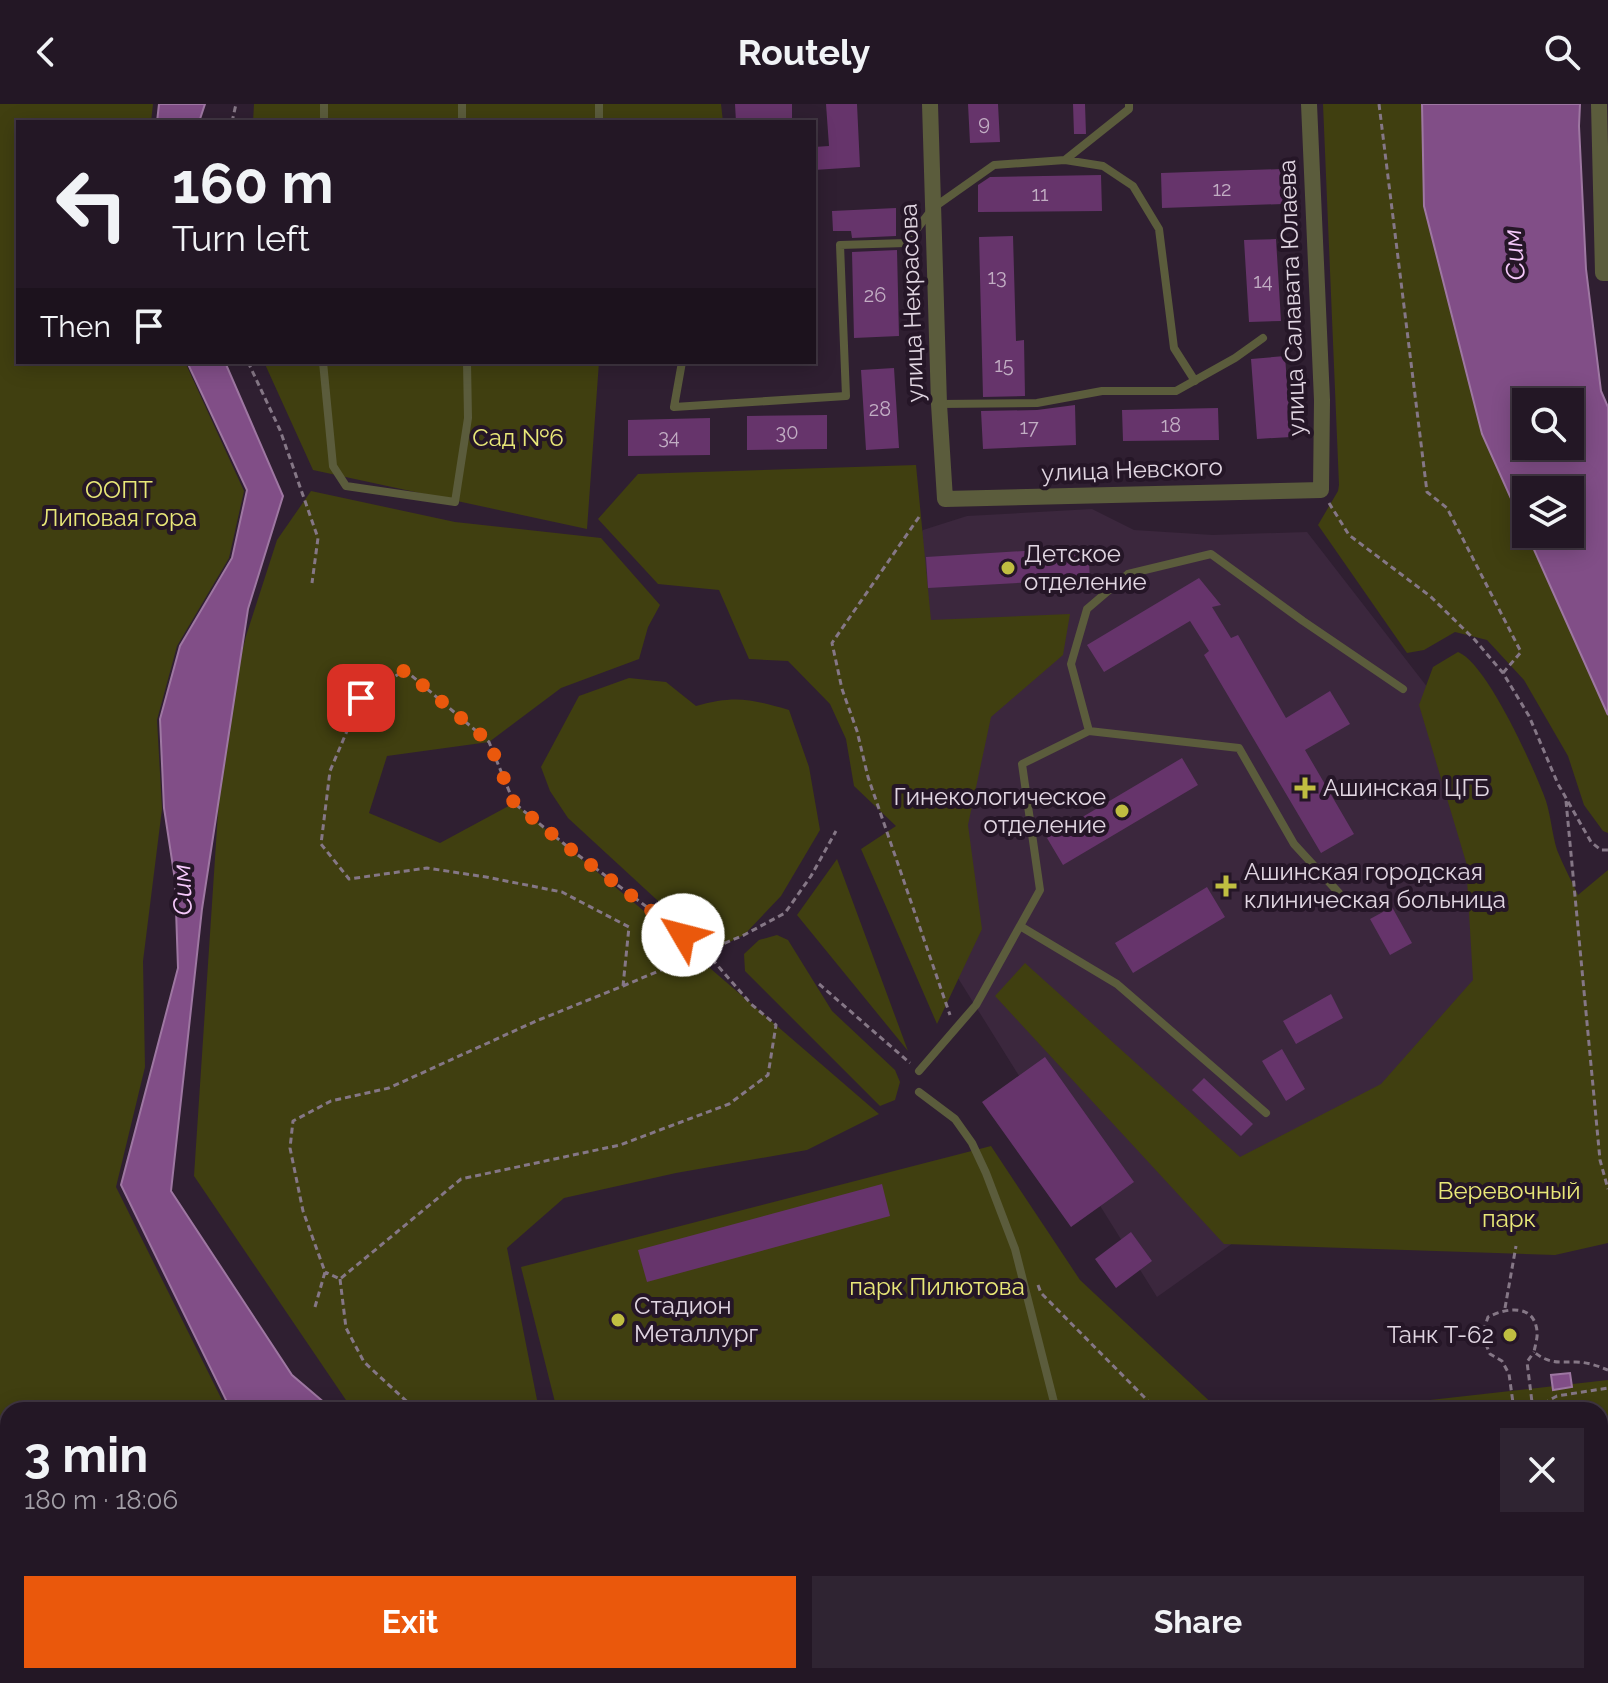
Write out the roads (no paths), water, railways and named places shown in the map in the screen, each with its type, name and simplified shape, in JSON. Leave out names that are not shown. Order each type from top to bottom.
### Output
[{"type":"street","name":"улица Некрасова","points":[[930,104],[945,499]]},
{"type":"street","name":"улица Салавата Юлаева","points":[[1309,104],[1322,400],[1321,490]]},
{"type":"street","points":[[1599,104],[1603,273],[1608,273]]},
{"type":"street","name":"улица Невского","points":[[945,499],[1321,490]]},
{"type":"lane","points":[[1065,160],[1129,109],[1129,104]]},
{"type":"lane","points":[[682,364],[674,407],[846,396],[840,245],[906,243],[933,208],[994,165],[1065,160],[1103,166],[1133,186],[1159,229],[1174,348],[1195,381]]},
{"type":"lane","points":[[939,404],[1037,403],[1102,391],[1176,391],[1263,338]]},
{"type":"lane","points":[[323,364],[333,466],[346,486],[455,502],[468,418],[467,364]]},
{"type":"lane","points":[[1089,731],[1071,664],[1087,609],[1128,574],[1211,554],[1403,689]]},
{"type":"lane","points":[[919,1071],[976,1005],[1040,890],[1022,764],[1089,731],[1239,748],[1294,844],[1339,893]]},
{"type":"lane","points":[[1020,926],[1117,984],[1266,1113]]},
{"type":"lane","points":[[919,1092],[955,1119],[972,1143],[986,1173],[1015,1249],[1054,1402]]},
{"type":"water","points":[[159,104],[205,104],[200,120],[157,120]]},
{"type":"water","name":"Сим","points":[[1422,104],[1580,104],[1586,269],[1601,391],[1608,407],[1608,715],[1533,548],[1584,548],[1584,476],[1512,476],[1512,501],[1482,434],[1424,206]]},
{"type":"water","name":"Сим","points":[[188,364],[226,364],[283,496],[248,609],[202,909],[171,1191],[292,1375],[324,1402],[227,1402],[121,1185],[178,968],[175,880],[164,808],[160,719],[180,646],[232,558],[247,490]]},
{"type":"water","points":[[1570,1373],[1572,1387],[1553,1390],[1551,1375]]},
{"type":"place","name":"Детское отделение","points":[[1008,568]]},
{"type":"place","name":"Ашинская ЦГБ","points":[[1305,788]]},
{"type":"place","name":"Гинекологическое отделение","points":[[1122,811]]},
{"type":"place","name":"Ашинская городская клиническая больница","points":[[1226,886]]},
{"type":"place","name":"Стадион Металлург","points":[[618,1320]]},
{"type":"place","name":"Танк Т-62","points":[[1510,1335]]},
{"type":"park label","name":"Сад №6","points":[[518,438]]},
{"type":"park label","name":"ООПТ Липовая гора","points":[[119,504]]},
{"type":"park label","name":"Веревочный парк","points":[[1509,1205]]},
{"type":"park label","name":"парк Пилютова","points":[[937,1287]]}]
